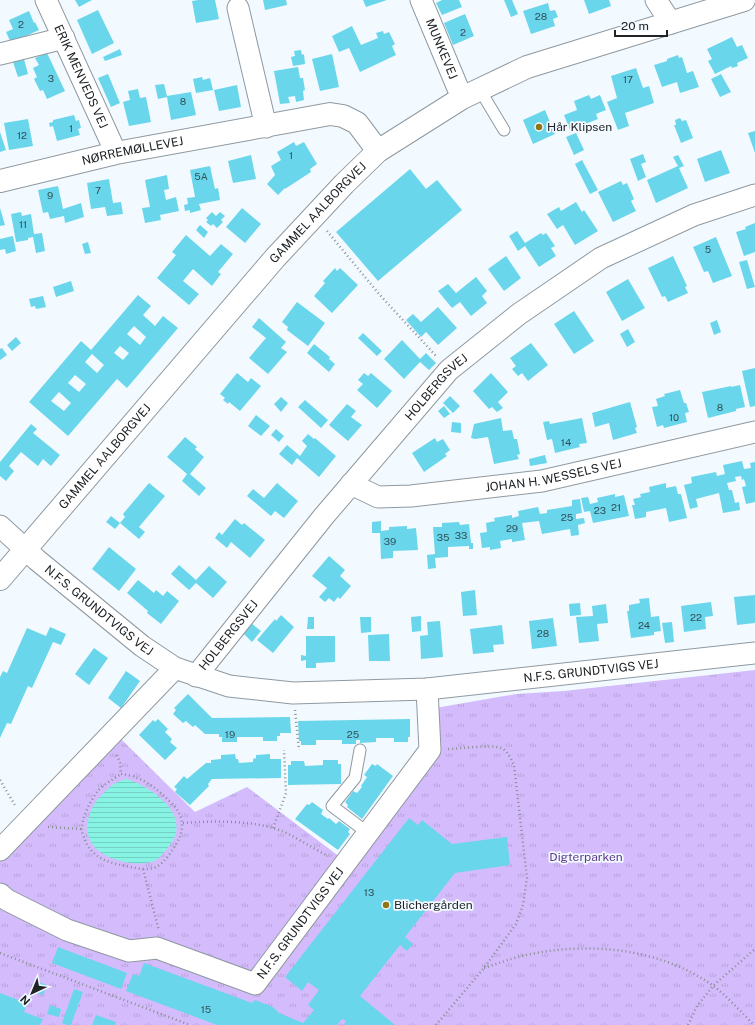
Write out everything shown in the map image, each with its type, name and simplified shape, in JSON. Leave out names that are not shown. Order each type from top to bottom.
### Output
[{"type":"street","name":"ERIK MENVEDS VEJ","points":[[46,0],[116,153]]},
{"type":"street","name":"MUNKEVEJ","points":[[421,0],[471,94]]},
{"type":"street","points":[[656,0],[671,23]]},
{"type":"street","name":"GAMMEL AALBORGVEJ","points":[[0,579],[270,264],[344,184],[378,151],[471,94],[527,67],[744,0]]},
{"type":"street","points":[[238,8],[266,126]]},
{"type":"street","points":[[0,54],[64,38]]},
{"type":"street","name":"NØRREMØLLEVEJ","points":[[0,181],[116,153],[330,114],[343,116],[357,123],[378,151]]},
{"type":"street","name":"HOLBERGSVEJ","points":[[196,676],[324,516],[450,370],[519,314],[601,258],[694,215],[755,195]]},
{"type":"street","name":"JOHAN H. WESSELS VEJ","points":[[351,484],[378,497],[411,496],[542,480],[755,432]]},
{"type":"street","name":"N.F.S. GRUNDTVIGS VEJ","points":[[0,526],[37,560],[142,646],[175,668],[229,686],[293,693],[427,689],[755,653]]},
{"type":"street","points":[[0,850],[175,668]]},
{"type":"street","points":[[427,689],[430,750]]},
{"type":"street","name":"N.F.S. GRUNDTVIGS VEJ","points":[[0,894],[7,900],[74,933],[129,951],[157,948],[254,984],[430,750]]},
{"type":"lane","points":[[471,94],[504,130]]},
{"type":"lane","points":[[360,750],[355,778],[332,806],[368,833]]},
{"type":"path","points":[[314,216],[379,294],[450,370]]},
{"type":"path","points":[[293,693],[299,750]]},
{"type":"path","points":[[430,750],[493,746],[502,748],[510,756],[514,765],[527,878],[523,905],[516,924],[484,968],[436,1025]]},
{"type":"path","points":[[273,828],[286,793],[284,750]]},
{"type":"path","points":[[121,774],[129,774],[149,783],[161,792],[176,808],[183,823],[176,846],[160,865],[155,868],[143,869],[114,864],[98,858],[88,846],[81,829],[85,815],[97,791],[121,774]]},
{"type":"path","points":[[0,780],[27,822],[38,827],[81,829]]},
{"type":"path","points":[[183,823],[204,821],[239,822],[273,828],[300,840],[344,865]]},
{"type":"path","points":[[143,869],[161,940],[157,948]]},
{"type":"path","points":[[484,968],[521,956],[560,950],[610,949],[652,956],[688,970],[714,985],[754,1025]]},
{"type":"path","points":[[688,1025],[697,1006],[714,985],[755,949]]},
{"type":"path","points":[[0,953],[190,1025]]},
{"type":"green space","name":"Digterparken","points":[[755,670],[755,1025],[0,1025],[0,858],[121,739],[195,812],[247,787],[340,857],[421,752],[418,711],[516,694],[564,691]]},
{"type":"shaded area","points":[[127,779],[153,792],[168,806],[174,815],[176,833],[174,839],[161,856],[148,863],[130,863],[105,855],[93,845],[88,834],[87,825],[89,817],[97,801],[107,789],[119,781]]},
{"type":"building","points":[[75,0],[92,0],[79,7]]},
{"type":"building","points":[[215,0],[219,19],[196,23],[192,1]]},
{"type":"building","points":[[263,0],[286,0],[287,5],[265,10]]},
{"type":"building","points":[[363,0],[387,0],[366,7]]},
{"type":"building","points":[[442,0],[459,0],[462,7],[442,15],[436,3]]},
{"type":"building","points":[[504,0],[512,0],[518,14],[511,17]]},
{"type":"building","points":[[584,0],[609,0],[611,6],[589,14]]},
{"type":"building","points":[[548,3],[550,11],[555,10],[558,17],[553,19],[555,26],[531,34],[523,11]]},
{"type":"building","points":[[98,10],[114,43],[92,54],[77,20]]},
{"type":"building","points":[[29,11],[39,30],[11,43],[6,32],[13,29],[9,20]]},
{"type":"building","points":[[465,14],[474,36],[453,45],[444,23]]},
{"type":"building","points":[[352,26],[361,45],[378,38],[376,33],[383,31],[384,34],[389,32],[395,44],[392,46],[396,55],[360,72],[349,48],[339,52],[332,36]]},
{"type":"building","points":[[732,37],[737,47],[742,45],[748,58],[737,63],[738,66],[732,68],[731,66],[715,74],[708,61],[712,59],[707,49]]},
{"type":"building","points":[[120,49],[122,55],[105,61],[103,57]]},
{"type":"building","points":[[301,50],[302,55],[304,54],[305,64],[293,66],[291,57],[295,56],[294,51]]},
{"type":"building","points":[[47,53],[65,91],[47,99],[43,90],[40,91],[34,79],[37,77],[33,68],[39,65],[35,58]]},
{"type":"building","points":[[332,54],[339,87],[320,91],[312,59]]},
{"type":"building","points":[[678,55],[679,58],[682,57],[687,73],[693,71],[699,87],[680,93],[677,82],[662,87],[654,65],[667,61],[667,59]]},
{"type":"building","points":[[24,59],[28,74],[18,77],[13,62]]},
{"type":"building","points":[[298,67],[300,78],[303,78],[305,90],[303,91],[304,100],[296,102],[295,96],[288,97],[290,103],[280,104],[274,71]]},
{"type":"building","points":[[636,68],[643,88],[649,86],[654,103],[625,113],[629,126],[618,130],[607,102],[617,98],[611,76]]},
{"type":"building","points":[[108,74],[120,103],[111,107],[98,78]]},
{"type":"building","points":[[721,74],[731,92],[720,97],[711,79]]},
{"type":"building","points":[[202,77],[203,80],[210,78],[213,90],[196,93],[193,79]]},
{"type":"building","points":[[164,84],[167,96],[191,92],[196,115],[171,120],[167,97],[158,99],[155,85]]},
{"type":"building","points":[[237,85],[241,107],[219,111],[214,90]]},
{"type":"building","points":[[138,89],[140,98],[146,97],[151,122],[129,126],[123,102],[130,100],[128,91]]},
{"type":"building","points":[[589,95],[591,99],[600,95],[606,110],[596,114],[598,119],[570,130],[564,115],[577,110],[574,101]]},
{"type":"building","name":"Hår Klipsen","points":[[545,110],[555,134],[533,144],[523,120]]},
{"type":"building","points":[[74,115],[76,121],[79,120],[81,128],[78,129],[80,135],[57,141],[53,126],[50,127],[49,123],[53,122],[53,120]]},
{"type":"building","points":[[680,118],[682,121],[686,120],[693,138],[681,143],[674,125],[676,125],[675,120]]},
{"type":"building","points":[[28,119],[33,146],[9,150],[4,123]]},
{"type":"building","points":[[755,131],[755,153],[748,133]]},
{"type":"building","points":[[0,132],[6,150],[0,152]]},
{"type":"building","points":[[576,133],[584,150],[574,155],[566,137]]},
{"type":"building","points":[[294,142],[296,146],[304,142],[317,164],[310,169],[311,172],[285,188],[278,195],[267,184],[275,175],[271,166],[281,160],[277,152]]},
{"type":"building","points":[[721,150],[730,173],[705,182],[697,159]]},
{"type":"building","points":[[643,154],[646,162],[641,164],[646,177],[638,181],[630,159]]},
{"type":"building","points":[[251,155],[256,179],[233,183],[228,161]]},
{"type":"building","points":[[678,155],[684,166],[679,168],[688,188],[656,203],[647,180],[678,166],[673,157]]},
{"type":"building","points":[[582,160],[598,190],[590,194],[575,164]]},
{"type":"building","points":[[210,166],[215,189],[218,188],[220,200],[199,204],[201,210],[190,213],[190,210],[185,211],[184,205],[188,204],[187,198],[195,197],[190,170]]},
{"type":"building","points":[[410,169],[426,189],[437,180],[462,210],[378,281],[336,232]]},
{"type":"building","points":[[167,175],[169,189],[164,190],[166,200],[176,197],[179,211],[160,215],[161,220],[145,223],[142,208],[150,207],[145,180]]},
{"type":"building","points":[[109,179],[113,203],[121,202],[123,214],[107,216],[105,207],[91,209],[87,183]]},
{"type":"building","points":[[621,181],[623,185],[627,183],[634,199],[631,201],[636,211],[613,222],[598,192]]},
{"type":"building","points":[[58,186],[63,209],[81,203],[84,217],[65,223],[64,216],[50,219],[48,212],[43,213],[38,190]]},
{"type":"building","points":[[576,202],[582,212],[584,210],[598,231],[575,245],[563,225],[557,229],[547,214],[559,207],[561,211]]},
{"type":"building","points":[[0,208],[5,225],[0,226]]},
{"type":"building","points":[[242,208],[261,224],[245,243],[226,227]]},
{"type":"building","points":[[21,212],[22,216],[31,214],[34,234],[42,233],[45,251],[36,253],[33,237],[28,238],[28,240],[16,242],[11,214]]},
{"type":"building","points":[[212,212],[216,216],[220,212],[225,216],[221,220],[223,222],[217,228],[213,224],[211,226],[206,222],[208,220],[206,218]]},
{"type":"building","points":[[755,223],[755,252],[744,256],[736,232],[746,229],[745,227]]},
{"type":"building","points":[[200,225],[208,232],[204,238],[196,230]]},
{"type":"building","points":[[517,231],[525,243],[541,233],[543,235],[546,233],[555,246],[551,248],[556,256],[539,267],[525,246],[518,251],[509,236]]},
{"type":"building","points":[[186,235],[210,256],[221,244],[233,254],[218,272],[221,274],[212,286],[193,269],[183,281],[199,294],[189,305],[157,278],[176,255],[172,252]]},
{"type":"building","points":[[13,236],[16,251],[6,254],[5,249],[0,250],[0,239]]},
{"type":"building","points":[[716,237],[732,276],[713,283],[708,271],[704,272],[693,247]]},
{"type":"building","points":[[88,242],[91,253],[85,254],[82,244]]},
{"type":"building","points":[[506,256],[521,278],[504,291],[488,269]]},
{"type":"building","points":[[673,256],[687,286],[685,287],[688,293],[668,302],[665,296],[662,297],[648,268]]},
{"type":"building","points":[[747,260],[755,287],[747,289],[739,262]]},
{"type":"building","points":[[335,268],[337,271],[340,268],[358,285],[332,313],[314,296],[325,283],[323,281]]},
{"type":"building","points":[[476,277],[487,291],[482,296],[487,303],[471,316],[460,302],[452,308],[438,291],[448,284],[456,293]]},
{"type":"building","points":[[628,279],[645,308],[622,321],[606,292]]},
{"type":"building","points":[[71,281],[74,291],[56,297],[53,287]]},
{"type":"building","points":[[138,295],[151,306],[143,315],[155,326],[163,316],[178,328],[127,388],[117,379],[68,436],[29,402],[81,341],[91,350]],"holes":[[[134,326],[146,337],[140,345],[127,334]],[[120,346],[129,353],[123,360],[114,353]],[[92,354],[104,365],[97,373],[85,362]],[[75,375],[86,384],[79,392],[68,383]],[[59,392],[71,403],[64,411],[51,401]]]},
{"type":"building","points":[[43,296],[46,307],[36,309],[35,306],[31,307],[29,299]]},
{"type":"building","points":[[297,302],[325,323],[308,346],[287,330],[288,327],[282,322]]},
{"type":"building","points":[[438,307],[457,328],[438,345],[426,332],[421,337],[406,320],[413,314],[421,322]]},
{"type":"building","points":[[574,311],[594,341],[574,354],[554,324]]},
{"type":"building","points":[[259,318],[286,342],[281,348],[287,352],[268,374],[249,358],[266,338],[252,327]]},
{"type":"building","points":[[717,320],[721,332],[714,335],[710,323]]},
{"type":"building","points":[[628,329],[635,342],[627,347],[620,334]]},
{"type":"building","points":[[363,333],[382,351],[377,356],[358,338]]},
{"type":"building","points":[[16,337],[21,343],[12,351],[7,345]]},
{"type":"building","points":[[402,340],[420,359],[426,353],[436,363],[429,370],[420,362],[404,379],[384,359]]},
{"type":"building","points":[[531,343],[548,365],[528,381],[522,373],[518,376],[512,369],[516,366],[510,358]]},
{"type":"building","points":[[314,344],[330,357],[329,359],[335,364],[329,372],[307,353]]},
{"type":"building","points":[[2,348],[7,355],[0,360],[0,349]]},
{"type":"building","points":[[755,368],[755,406],[750,407],[742,371]]},
{"type":"building","points":[[237,373],[248,382],[251,378],[261,386],[240,411],[229,402],[228,404],[223,400],[225,398],[220,394]]},
{"type":"building","points":[[364,373],[368,376],[371,373],[392,391],[377,408],[357,390],[363,384],[358,380]]},
{"type":"building","points":[[491,373],[508,392],[498,402],[503,408],[497,412],[492,407],[489,409],[473,391]]},
{"type":"building","points":[[740,385],[745,407],[736,409],[736,411],[708,418],[702,392]]},
{"type":"building","points":[[680,390],[684,403],[686,403],[689,412],[685,413],[687,422],[664,428],[663,425],[657,427],[652,407],[658,406],[656,399],[665,396],[664,394]]},
{"type":"building","points":[[450,396],[460,406],[453,413],[443,403]]},
{"type":"building","points":[[281,397],[288,403],[281,412],[274,404]]},
{"type":"building","points":[[305,400],[328,420],[321,428],[298,407]]},
{"type":"building","points":[[630,402],[637,427],[635,428],[637,433],[613,440],[609,423],[595,427],[592,413]]},
{"type":"building","points":[[347,404],[356,411],[351,417],[362,425],[348,441],[329,425]]},
{"type":"building","points":[[444,406],[450,414],[444,418],[438,411]]},
{"type":"building","points":[[256,415],[270,426],[261,436],[248,426]]},
{"type":"building","points":[[501,418],[503,431],[512,430],[514,439],[517,439],[520,454],[517,455],[519,459],[494,464],[488,437],[475,439],[471,438],[474,424]]},
{"type":"building","points":[[582,418],[587,443],[579,444],[580,447],[555,453],[552,439],[547,440],[543,422],[549,421],[550,424]]},
{"type":"building","points":[[452,422],[461,423],[461,433],[451,432]]},
{"type":"building","points":[[31,424],[37,429],[33,433],[60,455],[51,466],[43,459],[38,466],[21,452],[9,466],[14,471],[6,481],[0,476],[0,462]]},
{"type":"building","points":[[276,429],[284,436],[279,442],[271,435]]},
{"type":"building","points":[[308,434],[336,456],[319,477],[297,458],[292,465],[279,454],[287,445],[300,456],[307,446],[302,441]]},
{"type":"building","points":[[185,437],[197,447],[195,449],[204,457],[190,474],[206,488],[199,496],[182,481],[187,474],[167,457]]},
{"type":"building","points":[[435,438],[437,442],[443,439],[450,450],[445,454],[447,456],[424,472],[412,453]]},
{"type":"building","points":[[545,455],[547,463],[530,466],[529,459]]},
{"type":"building","points":[[742,461],[744,469],[751,468],[750,463],[755,462],[755,502],[746,504],[742,487],[746,486],[744,479],[742,480],[741,476],[735,477],[736,481],[727,483],[729,490],[732,490],[735,503],[739,502],[740,510],[723,513],[719,493],[696,499],[698,507],[690,509],[684,485],[692,483],[691,477],[716,472],[717,476],[725,474],[723,465]]},
{"type":"building","points":[[149,483],[165,496],[139,527],[145,532],[139,539],[120,523],[125,517],[123,514]]},
{"type":"building","points":[[277,483],[298,501],[284,518],[275,511],[271,516],[247,496],[253,489],[264,498]]},
{"type":"building","points":[[666,483],[666,488],[676,486],[678,494],[681,494],[687,518],[669,522],[666,508],[646,512],[646,517],[635,519],[632,505],[635,505],[633,499],[641,497],[640,494],[650,492],[649,487]]},
{"type":"building","points":[[615,494],[615,497],[624,495],[629,516],[593,523],[590,511],[584,512],[581,498],[588,497],[590,504],[598,502],[597,498]]},
{"type":"building","points":[[580,499],[582,513],[576,514],[576,519],[584,518],[585,523],[578,525],[579,535],[571,536],[570,529],[542,534],[539,521],[522,523],[525,540],[512,542],[512,539],[500,541],[501,548],[490,550],[490,547],[482,548],[480,533],[487,532],[486,523],[495,521],[494,518],[512,515],[512,518],[519,516],[518,511],[538,507],[540,514],[547,513],[547,510],[572,506],[572,500]]},
{"type":"building","points":[[111,516],[120,523],[115,529],[106,522]]},
{"type":"building","points":[[235,519],[242,525],[244,523],[265,540],[250,558],[231,542],[227,548],[215,538],[219,532],[222,535]]},
{"type":"building","points":[[381,521],[381,531],[389,530],[389,527],[407,526],[407,529],[416,528],[418,550],[393,551],[393,558],[381,559],[380,533],[372,533],[372,522]]},
{"type":"building","points":[[459,522],[460,525],[469,524],[473,549],[469,549],[469,546],[448,547],[448,557],[435,558],[436,568],[428,569],[427,555],[435,554],[433,527],[442,527],[442,523]]},
{"type":"building","points":[[109,547],[136,569],[119,591],[92,569]]},
{"type":"building","points":[[329,556],[345,570],[340,576],[351,586],[340,599],[338,597],[334,602],[329,598],[325,602],[319,597],[327,588],[312,576]]},
{"type":"building","points":[[179,565],[196,580],[209,566],[227,582],[213,598],[196,583],[189,590],[171,574]]},
{"type":"building","points":[[138,580],[154,593],[156,590],[163,596],[167,591],[179,601],[161,624],[147,613],[148,611],[127,593]]},
{"type":"building","points":[[475,590],[477,615],[463,616],[461,592]]},
{"type":"building","points":[[755,595],[755,623],[737,625],[734,597]]},
{"type":"building","points":[[649,598],[651,617],[659,616],[661,631],[654,632],[654,635],[631,638],[627,611],[629,611],[629,605],[640,603],[639,599]]},
{"type":"building","points":[[711,602],[713,616],[705,617],[706,629],[684,632],[681,606]]},
{"type":"building","points":[[580,603],[581,615],[570,616],[569,604]]},
{"type":"building","points":[[606,604],[608,623],[597,624],[599,641],[579,643],[576,617],[593,616],[592,606]]},
{"type":"building","points":[[281,615],[294,627],[273,653],[257,640],[275,619],[276,621]]},
{"type":"building","points":[[421,616],[421,631],[412,632],[411,617]]},
{"type":"building","points":[[308,617],[314,617],[314,629],[307,629]]},
{"type":"building","points":[[360,617],[371,617],[371,632],[361,633]]},
{"type":"building","points":[[553,618],[557,646],[532,649],[529,621]]},
{"type":"building","points":[[440,621],[443,657],[421,659],[420,636],[428,635],[427,622]]},
{"type":"building","points":[[672,622],[674,642],[665,643],[662,623]]},
{"type":"building","points":[[251,623],[261,631],[252,642],[243,633]]},
{"type":"building","points":[[502,625],[504,644],[493,645],[494,652],[473,654],[470,629]]},
{"type":"building","points":[[50,627],[66,634],[61,645],[53,642],[32,688],[28,686],[11,724],[7,723],[0,738],[0,677],[3,671],[7,673],[27,628],[46,636]]},
{"type":"building","points":[[389,634],[390,661],[369,661],[368,635]]},
{"type":"building","points":[[306,636],[335,636],[335,662],[316,663],[316,668],[306,668],[306,660],[301,661],[301,655],[306,656]]},
{"type":"building","points":[[94,648],[108,658],[89,685],[75,674]]},
{"type":"building","points":[[126,671],[140,681],[121,708],[108,698]]},
{"type":"building","points":[[188,694],[212,718],[290,717],[291,733],[280,733],[280,736],[277,736],[277,741],[263,741],[263,737],[237,737],[237,742],[222,742],[222,737],[219,737],[219,734],[205,734],[195,725],[193,727],[186,721],[183,723],[173,714],[176,710],[174,708]]},
{"type":"building","points":[[158,719],[168,729],[165,732],[172,739],[170,742],[177,748],[165,760],[139,735],[153,720],[155,722]]},
{"type":"building","points":[[410,719],[410,737],[408,737],[408,742],[394,742],[394,738],[376,738],[376,742],[360,743],[360,740],[356,740],[356,744],[342,744],[342,740],[316,740],[316,745],[301,745],[301,741],[299,741],[298,721]]},
{"type":"building","points":[[235,754],[239,763],[253,762],[256,755],[270,754],[270,759],[281,759],[281,778],[212,779],[208,784],[209,786],[190,805],[175,792],[177,789],[174,787],[184,776],[187,779],[206,763],[211,763],[211,760],[221,759],[221,755]]},
{"type":"building","points":[[323,760],[338,760],[338,764],[341,764],[341,784],[288,785],[288,765],[291,765],[291,761],[304,761],[305,766],[323,765]]},
{"type":"building","points":[[372,764],[376,766],[377,764],[393,776],[362,819],[347,807],[348,805],[345,802],[353,791],[357,793],[362,787],[361,786],[367,777],[364,775]]},
{"type":"building","points":[[312,802],[323,810],[321,814],[328,819],[329,818],[336,824],[339,821],[350,829],[348,832],[350,834],[338,850],[295,819],[307,804],[309,805]]},
{"type":"building","name":"Blichergården","points":[[409,818],[418,825],[422,820],[452,844],[507,837],[510,865],[455,873],[405,937],[413,944],[407,951],[400,945],[360,996],[395,1025],[346,1025],[344,1024],[346,1021],[342,1019],[337,1025],[217,1025],[126,991],[133,974],[139,976],[144,963],[252,1003],[255,1000],[273,1007],[279,1013],[303,1023],[314,1010],[308,1005],[319,990],[308,982],[302,991],[285,977]]},
{"type":"building","points":[[58,947],[127,973],[121,989],[52,963]]},
{"type":"building","points":[[35,981],[47,985],[43,995],[31,991]]},
{"type":"building","points":[[74,989],[83,992],[71,1025],[67,1025],[62,1023]]},
{"type":"building","points":[[0,993],[27,1003],[24,1012],[43,1019],[40,1025],[0,1025]]},
{"type":"building","points":[[50,1005],[61,1009],[59,1017],[47,1014]]},
{"type":"building","points":[[96,1015],[116,1022],[115,1025],[92,1025]]},
{"type":"place","name":"Hår Klipsen","points":[[539,127]]},
{"type":"place","name":"Blichergården","points":[[386,905]]}]
